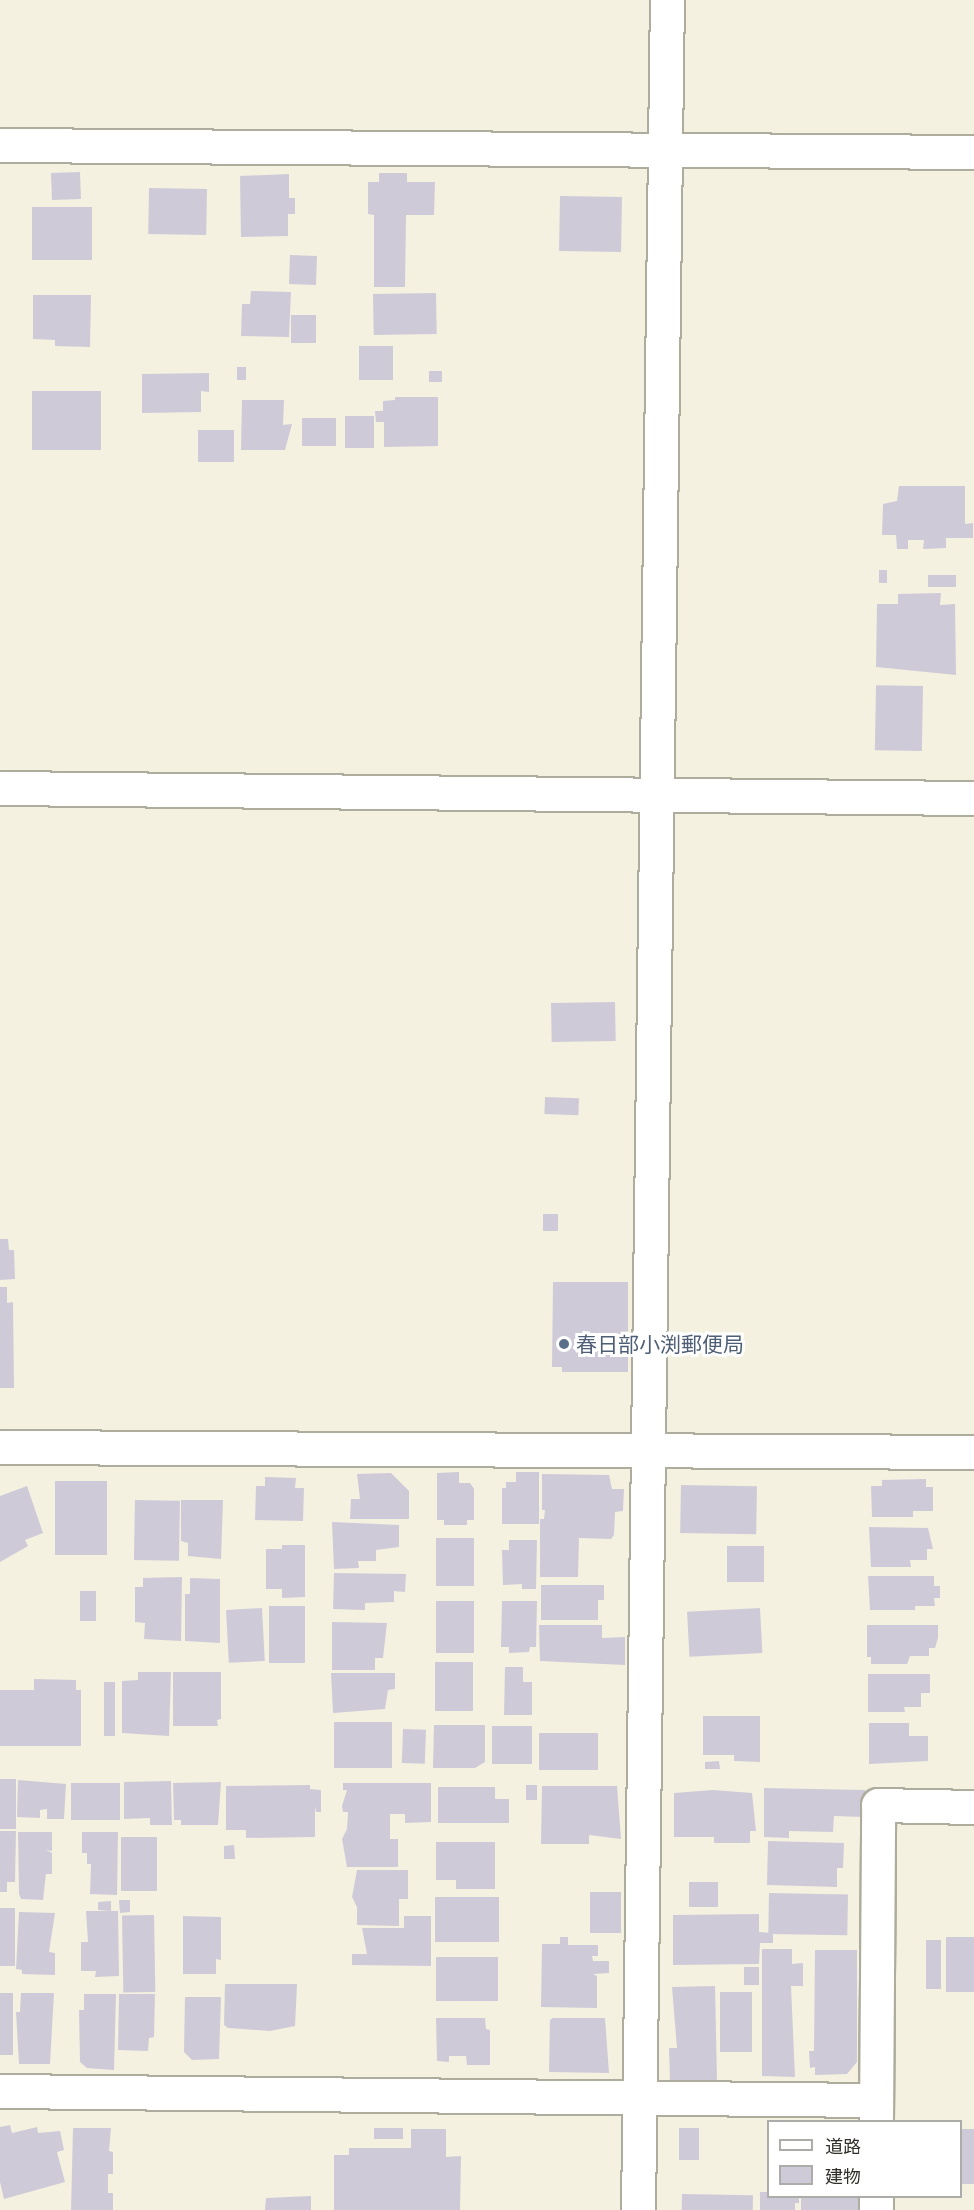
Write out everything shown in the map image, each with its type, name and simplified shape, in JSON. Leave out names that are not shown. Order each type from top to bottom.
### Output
[{"type":"street","points":[[638,2210],[646,1451],[668,150],[667,0]]},
{"type":"street","points":[[0,145],[974,152]]},
{"type":"street","points":[[0,788],[974,798]]},
{"type":"street","points":[[0,1447],[974,1452]]},
{"type":"street","points":[[0,2091],[638,2095],[876,2111],[878,1805],[974,1807]]},
{"type":"building","points":[[80,172],[81,199],[52,200],[51,173]]},
{"type":"building","points":[[379,173],[407,173],[407,182],[435,182],[434,215],[406,215],[405,287],[374,287],[374,215],[368,214],[368,182],[379,182]]},
{"type":"building","points":[[289,174],[289,198],[295,198],[295,214],[288,214],[288,236],[241,237],[240,176]]},
{"type":"building","points":[[149,188],[207,189],[206,235],[148,234]]},
{"type":"building","points":[[560,196],[622,197],[621,252],[559,251]]},
{"type":"building","points":[[32,207],[92,207],[92,260],[32,260]]},
{"type":"building","points":[[290,255],[317,256],[316,285],[289,284]]},
{"type":"building","points":[[251,291],[291,292],[289,337],[241,336],[242,304],[250,304]]},
{"type":"building","points":[[436,293],[437,334],[374,335],[373,294]]},
{"type":"building","points":[[33,295],[91,295],[90,347],[55,346],[55,340],[33,339]]},
{"type":"building","points":[[291,315],[316,315],[316,343],[291,343]]},
{"type":"building","points":[[359,346],[393,346],[393,380],[359,380]]},
{"type":"building","points":[[237,367],[246,367],[246,380],[237,380]]},
{"type":"building","points":[[429,371],[442,371],[442,382],[429,382]]},
{"type":"building","points":[[209,373],[209,392],[201,391],[201,412],[142,413],[142,374]]},
{"type":"building","points":[[32,391],[101,391],[101,450],[32,450]]},
{"type":"building","points":[[395,397],[438,397],[438,446],[384,447],[384,422],[376,422],[375,411],[383,411],[383,401],[395,400]]},
{"type":"building","points":[[242,400],[284,400],[283,425],[292,424],[285,450],[241,450]]},
{"type":"building","points":[[345,416],[374,416],[374,448],[345,448]]},
{"type":"building","points":[[302,418],[336,418],[336,446],[302,446]]},
{"type":"building","points":[[198,430],[234,430],[234,462],[198,462]]},
{"type":"building","points":[[899,486],[965,486],[965,524],[973,523],[973,538],[946,538],[946,548],[923,549],[924,540],[908,540],[908,549],[897,549],[896,535],[882,535],[883,504],[897,501]]},
{"type":"building","points":[[879,570],[887,570],[887,583],[879,583]]},
{"type":"building","points":[[928,575],[956,575],[956,587],[928,587]]},
{"type":"building","points":[[941,593],[940,605],[955,604],[956,675],[876,667],[877,604],[898,604],[898,594]]},
{"type":"building","points":[[876,685],[923,686],[922,751],[875,750]]},
{"type":"building","points":[[615,1002],[616,1041],[552,1042],[551,1003]]},
{"type":"building","points":[[545,1097],[579,1098],[578,1115],[544,1114]]},
{"type":"building","points":[[543,1214],[558,1214],[558,1231],[543,1231]]},
{"type":"building","points":[[0,1239],[8,1239],[9,1250],[14,1250],[15,1279],[0,1280]]},
{"type":"building","name":"春日部小渕郵便局","points":[[553,1282],[628,1282],[628,1372],[562,1372],[562,1367],[552,1367]]},
{"type":"building","points":[[0,1287],[7,1287],[7,1303],[13,1302],[14,1388],[0,1388]]},
{"type":"building","points":[[459,1472],[459,1483],[470,1483],[474,1489],[474,1520],[467,1520],[467,1525],[444,1525],[444,1520],[437,1520],[437,1473]]},
{"type":"building","points":[[516,1472],[539,1472],[539,1524],[502,1524],[502,1488],[506,1488],[506,1482],[516,1482]]},
{"type":"building","points":[[391,1473],[409,1491],[409,1519],[350,1519],[351,1499],[360,1499],[357,1474]]},
{"type":"building","points":[[542,1474],[609,1475],[612,1489],[624,1489],[623,1511],[615,1512],[614,1535],[611,1539],[579,1538],[578,1577],[540,1577],[540,1519],[544,1519],[545,1510],[542,1510]]},
{"type":"building","points":[[265,1477],[296,1478],[295,1488],[304,1488],[303,1521],[255,1520],[256,1486],[265,1486]]},
{"type":"building","points":[[926,1479],[926,1487],[933,1487],[933,1511],[913,1511],[913,1517],[872,1517],[871,1486],[882,1486],[882,1480]]},
{"type":"building","points":[[55,1481],[107,1481],[107,1555],[55,1555]]},
{"type":"building","points":[[681,1485],[757,1486],[756,1534],[680,1533]]},
{"type":"building","points":[[27,1486],[43,1533],[25,1540],[28,1546],[0,1562],[0,1496]]},
{"type":"building","points":[[135,1500],[180,1501],[179,1561],[134,1560]]},
{"type":"building","points":[[181,1500],[223,1500],[221,1559],[188,1556],[188,1543],[181,1541]]},
{"type":"building","points":[[332,1522],[399,1525],[399,1547],[376,1550],[376,1561],[358,1561],[359,1568],[334,1569]]},
{"type":"building","points":[[869,1527],[928,1528],[933,1549],[927,1549],[927,1560],[910,1560],[911,1567],[871,1567]]},
{"type":"building","points":[[436,1538],[474,1538],[474,1586],[436,1586]]},
{"type":"building","points":[[509,1540],[537,1540],[536,1589],[522,1589],[522,1584],[503,1585],[502,1550],[509,1550]]},
{"type":"building","points":[[282,1545],[305,1545],[305,1597],[282,1598],[282,1589],[266,1589],[266,1549],[282,1549]]},
{"type":"building","points":[[727,1546],[764,1546],[764,1582],[727,1582]]},
{"type":"building","points":[[334,1573],[406,1574],[405,1592],[394,1591],[394,1602],[365,1603],[365,1610],[333,1609]]},
{"type":"building","points":[[868,1576],[934,1576],[934,1586],[940,1586],[940,1598],[934,1598],[935,1606],[915,1606],[915,1610],[870,1610]]},
{"type":"building","points":[[182,1577],[181,1641],[144,1639],[145,1623],[135,1622],[135,1587],[143,1587],[143,1578]]},
{"type":"building","points":[[190,1578],[220,1579],[220,1643],[185,1641],[185,1594],[190,1594]]},
{"type":"building","points":[[541,1585],[604,1585],[604,1600],[598,1600],[598,1620],[541,1620]]},
{"type":"building","points":[[80,1591],[96,1591],[96,1621],[80,1621]]},
{"type":"building","points":[[436,1601],[474,1601],[474,1653],[436,1653]]},
{"type":"building","points":[[502,1601],[537,1601],[536,1647],[530,1647],[529,1652],[509,1653],[509,1647],[501,1647]]},
{"type":"building","points":[[269,1606],[305,1606],[305,1663],[269,1663]]},
{"type":"building","points":[[262,1608],[265,1661],[229,1663],[226,1610]]},
{"type":"building","points":[[760,1608],[762,1653],[689,1657],[687,1612]]},
{"type":"building","points":[[332,1622],[387,1623],[383,1658],[375,1658],[375,1670],[332,1670]]},
{"type":"building","points":[[539,1625],[602,1625],[602,1638],[625,1637],[625,1665],[540,1661]]},
{"type":"building","points":[[867,1625],[938,1625],[938,1638],[935,1648],[929,1648],[929,1656],[910,1656],[907,1664],[871,1664],[871,1657],[867,1657]]},
{"type":"building","points":[[435,1662],[473,1662],[473,1711],[435,1711]]},
{"type":"building","points":[[505,1667],[523,1667],[523,1682],[532,1682],[532,1715],[504,1715]]},
{"type":"building","points":[[138,1672],[171,1672],[169,1736],[122,1733],[122,1681],[138,1680]]},
{"type":"building","points":[[173,1672],[221,1672],[221,1719],[217,1720],[218,1726],[173,1726]]},
{"type":"building","points":[[331,1673],[395,1673],[395,1689],[388,1690],[385,1709],[333,1713]]},
{"type":"building","points":[[868,1674],[930,1674],[930,1693],[921,1693],[921,1707],[904,1707],[905,1712],[868,1712]]},
{"type":"building","points":[[34,1679],[76,1680],[76,1690],[81,1690],[81,1746],[0,1746],[0,1690],[34,1690]]},
{"type":"building","points":[[104,1682],[115,1682],[115,1736],[104,1736]]},
{"type":"building","points":[[703,1716],[760,1716],[760,1762],[734,1761],[734,1755],[703,1755]]},
{"type":"building","points":[[334,1722],[392,1722],[392,1768],[334,1768]]},
{"type":"building","points":[[869,1723],[909,1723],[909,1736],[928,1736],[928,1761],[869,1764]]},
{"type":"building","points":[[434,1725],[485,1725],[485,1762],[475,1768],[433,1768]]},
{"type":"building","points":[[492,1726],[532,1726],[532,1764],[492,1764]]},
{"type":"building","points":[[403,1729],[426,1730],[425,1764],[402,1763]]},
{"type":"building","points":[[539,1733],[598,1733],[598,1770],[539,1770]]},
{"type":"building","points":[[719,1761],[720,1769],[705,1769],[705,1762]]},
{"type":"building","points":[[0,1779],[16,1779],[16,1829],[0,1829]]},
{"type":"building","points":[[18,1780],[66,1784],[64,1819],[47,1819],[47,1809],[40,1810],[40,1818],[17,1817]]},
{"type":"building","points":[[171,1781],[172,1825],[150,1825],[150,1818],[124,1819],[124,1782]]},
{"type":"building","points":[[221,1782],[218,1825],[181,1825],[181,1820],[174,1820],[173,1783]]},
{"type":"building","points":[[71,1783],[120,1783],[120,1820],[71,1820]]},
{"type":"building","points":[[343,1783],[431,1783],[431,1822],[405,1823],[405,1814],[390,1814],[390,1839],[398,1839],[398,1867],[347,1867],[342,1839],[347,1829],[348,1812],[343,1812],[342,1806],[347,1790],[343,1790]]},
{"type":"building","points":[[310,1785],[310,1789],[321,1790],[321,1812],[316,1812],[315,1806],[315,1837],[246,1838],[246,1830],[226,1830],[226,1786]]},
{"type":"building","points":[[526,1785],[537,1785],[537,1800],[526,1800]]},
{"type":"building","points":[[542,1786],[617,1786],[621,1839],[589,1835],[589,1844],[541,1844]]},
{"type":"building","points":[[438,1787],[495,1787],[495,1799],[509,1799],[509,1823],[438,1823]]},
{"type":"building","points":[[764,1788],[865,1790],[865,1817],[834,1816],[833,1832],[789,1831],[789,1838],[764,1837]]},
{"type":"building","points":[[713,1790],[752,1793],[756,1831],[750,1831],[750,1843],[714,1843],[714,1837],[674,1837],[674,1793]]},
{"type":"building","points":[[0,1831],[16,1831],[15,1882],[7,1882],[7,1892],[0,1892]]},
{"type":"building","points":[[18,1832],[52,1832],[52,1851],[46,1850],[52,1853],[52,1874],[46,1874],[43,1900],[21,1899],[19,1894]]},
{"type":"building","points":[[82,1832],[118,1832],[117,1895],[90,1894],[91,1864],[87,1864],[87,1853],[82,1853]]},
{"type":"building","points":[[121,1837],[157,1837],[157,1891],[121,1891]]},
{"type":"building","points":[[768,1841],[844,1843],[843,1868],[837,1868],[837,1887],[767,1885]]},
{"type":"building","points":[[436,1842],[495,1842],[495,1889],[456,1889],[456,1880],[436,1880]]},
{"type":"building","points":[[234,1845],[235,1859],[224,1859],[224,1846]]},
{"type":"building","points":[[357,1870],[408,1870],[408,1899],[399,1899],[399,1926],[357,1925],[357,1907],[352,1897]]},
{"type":"building","points":[[689,1882],[718,1882],[718,1907],[689,1907]]},
{"type":"building","points":[[590,1892],[621,1892],[621,1933],[590,1933]]},
{"type":"building","points":[[769,1893],[848,1894],[847,1935],[768,1934]]},
{"type":"building","points":[[435,1897],[499,1897],[499,1942],[435,1942]]},
{"type":"building","points":[[119,1900],[130,1900],[130,1912],[120,1913]]},
{"type":"building","points":[[111,1901],[111,1911],[98,1910],[98,1902]]},
{"type":"building","points":[[0,1908],[15,1908],[15,1966],[0,1966]]},
{"type":"building","points":[[86,1911],[118,1911],[119,1976],[95,1977],[96,1971],[81,1971],[81,1942],[88,1942]]},
{"type":"building","points":[[19,1912],[55,1913],[49,1952],[55,1953],[55,1975],[22,1974],[22,1970],[16,1969]]},
{"type":"building","points":[[759,1914],[759,1932],[773,1933],[773,1943],[760,1943],[759,1964],[673,1965],[673,1915]]},
{"type":"building","points":[[154,1915],[155,1992],[123,1993],[122,1916]]},
{"type":"building","points":[[183,1916],[221,1917],[221,1960],[216,1959],[216,1974],[183,1974]]},
{"type":"building","points":[[404,1916],[431,1916],[431,1966],[352,1965],[352,1954],[367,1954],[362,1928],[404,1928]]},
{"type":"building","points":[[560,1937],[568,1937],[568,1945],[598,1945],[598,1956],[592,1956],[593,1961],[609,1961],[609,1973],[593,1974],[597,1976],[597,2008],[541,2007],[542,1944],[560,1944]]},
{"type":"building","points":[[946,1937],[974,1937],[974,1992],[946,1992]]},
{"type":"building","points":[[926,1940],[941,1940],[941,1989],[926,1989]]},
{"type":"building","points":[[762,1949],[792,1949],[792,1964],[803,1963],[803,1986],[791,1986],[795,2077],[762,2076]]},
{"type":"building","points":[[815,1950],[857,1950],[857,2062],[847,2074],[815,2075],[815,2067],[810,2068],[809,2051],[814,2051]]},
{"type":"building","points":[[436,1957],[498,1957],[498,2001],[436,2001]]},
{"type":"building","points":[[744,1967],[759,1967],[759,1985],[744,1985]]},
{"type":"building","points":[[225,1984],[297,1984],[295,2026],[270,2031],[228,2028],[224,2025]]},
{"type":"building","points":[[715,1986],[717,2080],[670,2081],[669,2048],[677,2048],[672,1987]]},
{"type":"building","points":[[720,1992],[752,1992],[752,2052],[720,2052]]},
{"type":"building","points":[[0,1993],[13,1993],[13,2055],[0,2055]]},
{"type":"building","points":[[21,1993],[54,1993],[50,2064],[19,2064],[16,2012],[20,2012]]},
{"type":"building","points":[[84,1994],[116,1994],[114,2070],[87,2068],[80,2062],[79,2010],[84,2010]]},
{"type":"building","points":[[119,1994],[155,1994],[154,2037],[149,2038],[148,2051],[118,2050]]},
{"type":"building","points":[[185,1997],[221,1997],[219,2059],[192,2060],[184,2052]]},
{"type":"building","points":[[436,2018],[485,2018],[486,2029],[490,2030],[490,2065],[467,2065],[466,2056],[449,2056],[449,2062],[437,2061]]},
{"type":"building","points":[[553,2018],[605,2018],[609,2073],[549,2072],[550,2020]]},
{"type":"building","points":[[10,2125],[12,2133],[37,2127],[38,2133],[60,2131],[64,2150],[57,2152],[65,2182],[4,2199],[0,2182],[0,2127]]},
{"type":"building","points":[[73,2128],[111,2128],[109,2151],[113,2152],[113,2174],[108,2174],[108,2193],[113,2193],[113,2210],[71,2210]]},
{"type":"building","points":[[374,2128],[403,2128],[403,2139],[374,2139]]},
{"type":"building","points":[[679,2128],[699,2128],[699,2160],[679,2160]]},
{"type":"building","points":[[411,2129],[446,2129],[446,2157],[461,2156],[460,2210],[334,2210],[334,2155],[349,2155],[349,2148],[411,2148]]},
{"type":"building","points":[[962,2129],[974,2129],[974,2184],[962,2184]]},
{"type":"building","points":[[760,2192],[767,2192],[767,2198],[799,2198],[799,2203],[795,2203],[795,2210],[760,2210]]},
{"type":"building","points":[[682,2194],[753,2195],[753,2210],[682,2210]]},
{"type":"building","points":[[311,2196],[311,2210],[265,2210],[266,2198]]},
{"type":"building","points":[[801,2198],[860,2198],[860,2210],[801,2210]]},
{"type":"place","name":"春日部小渕郵便局","points":[[564,1344]]}]
